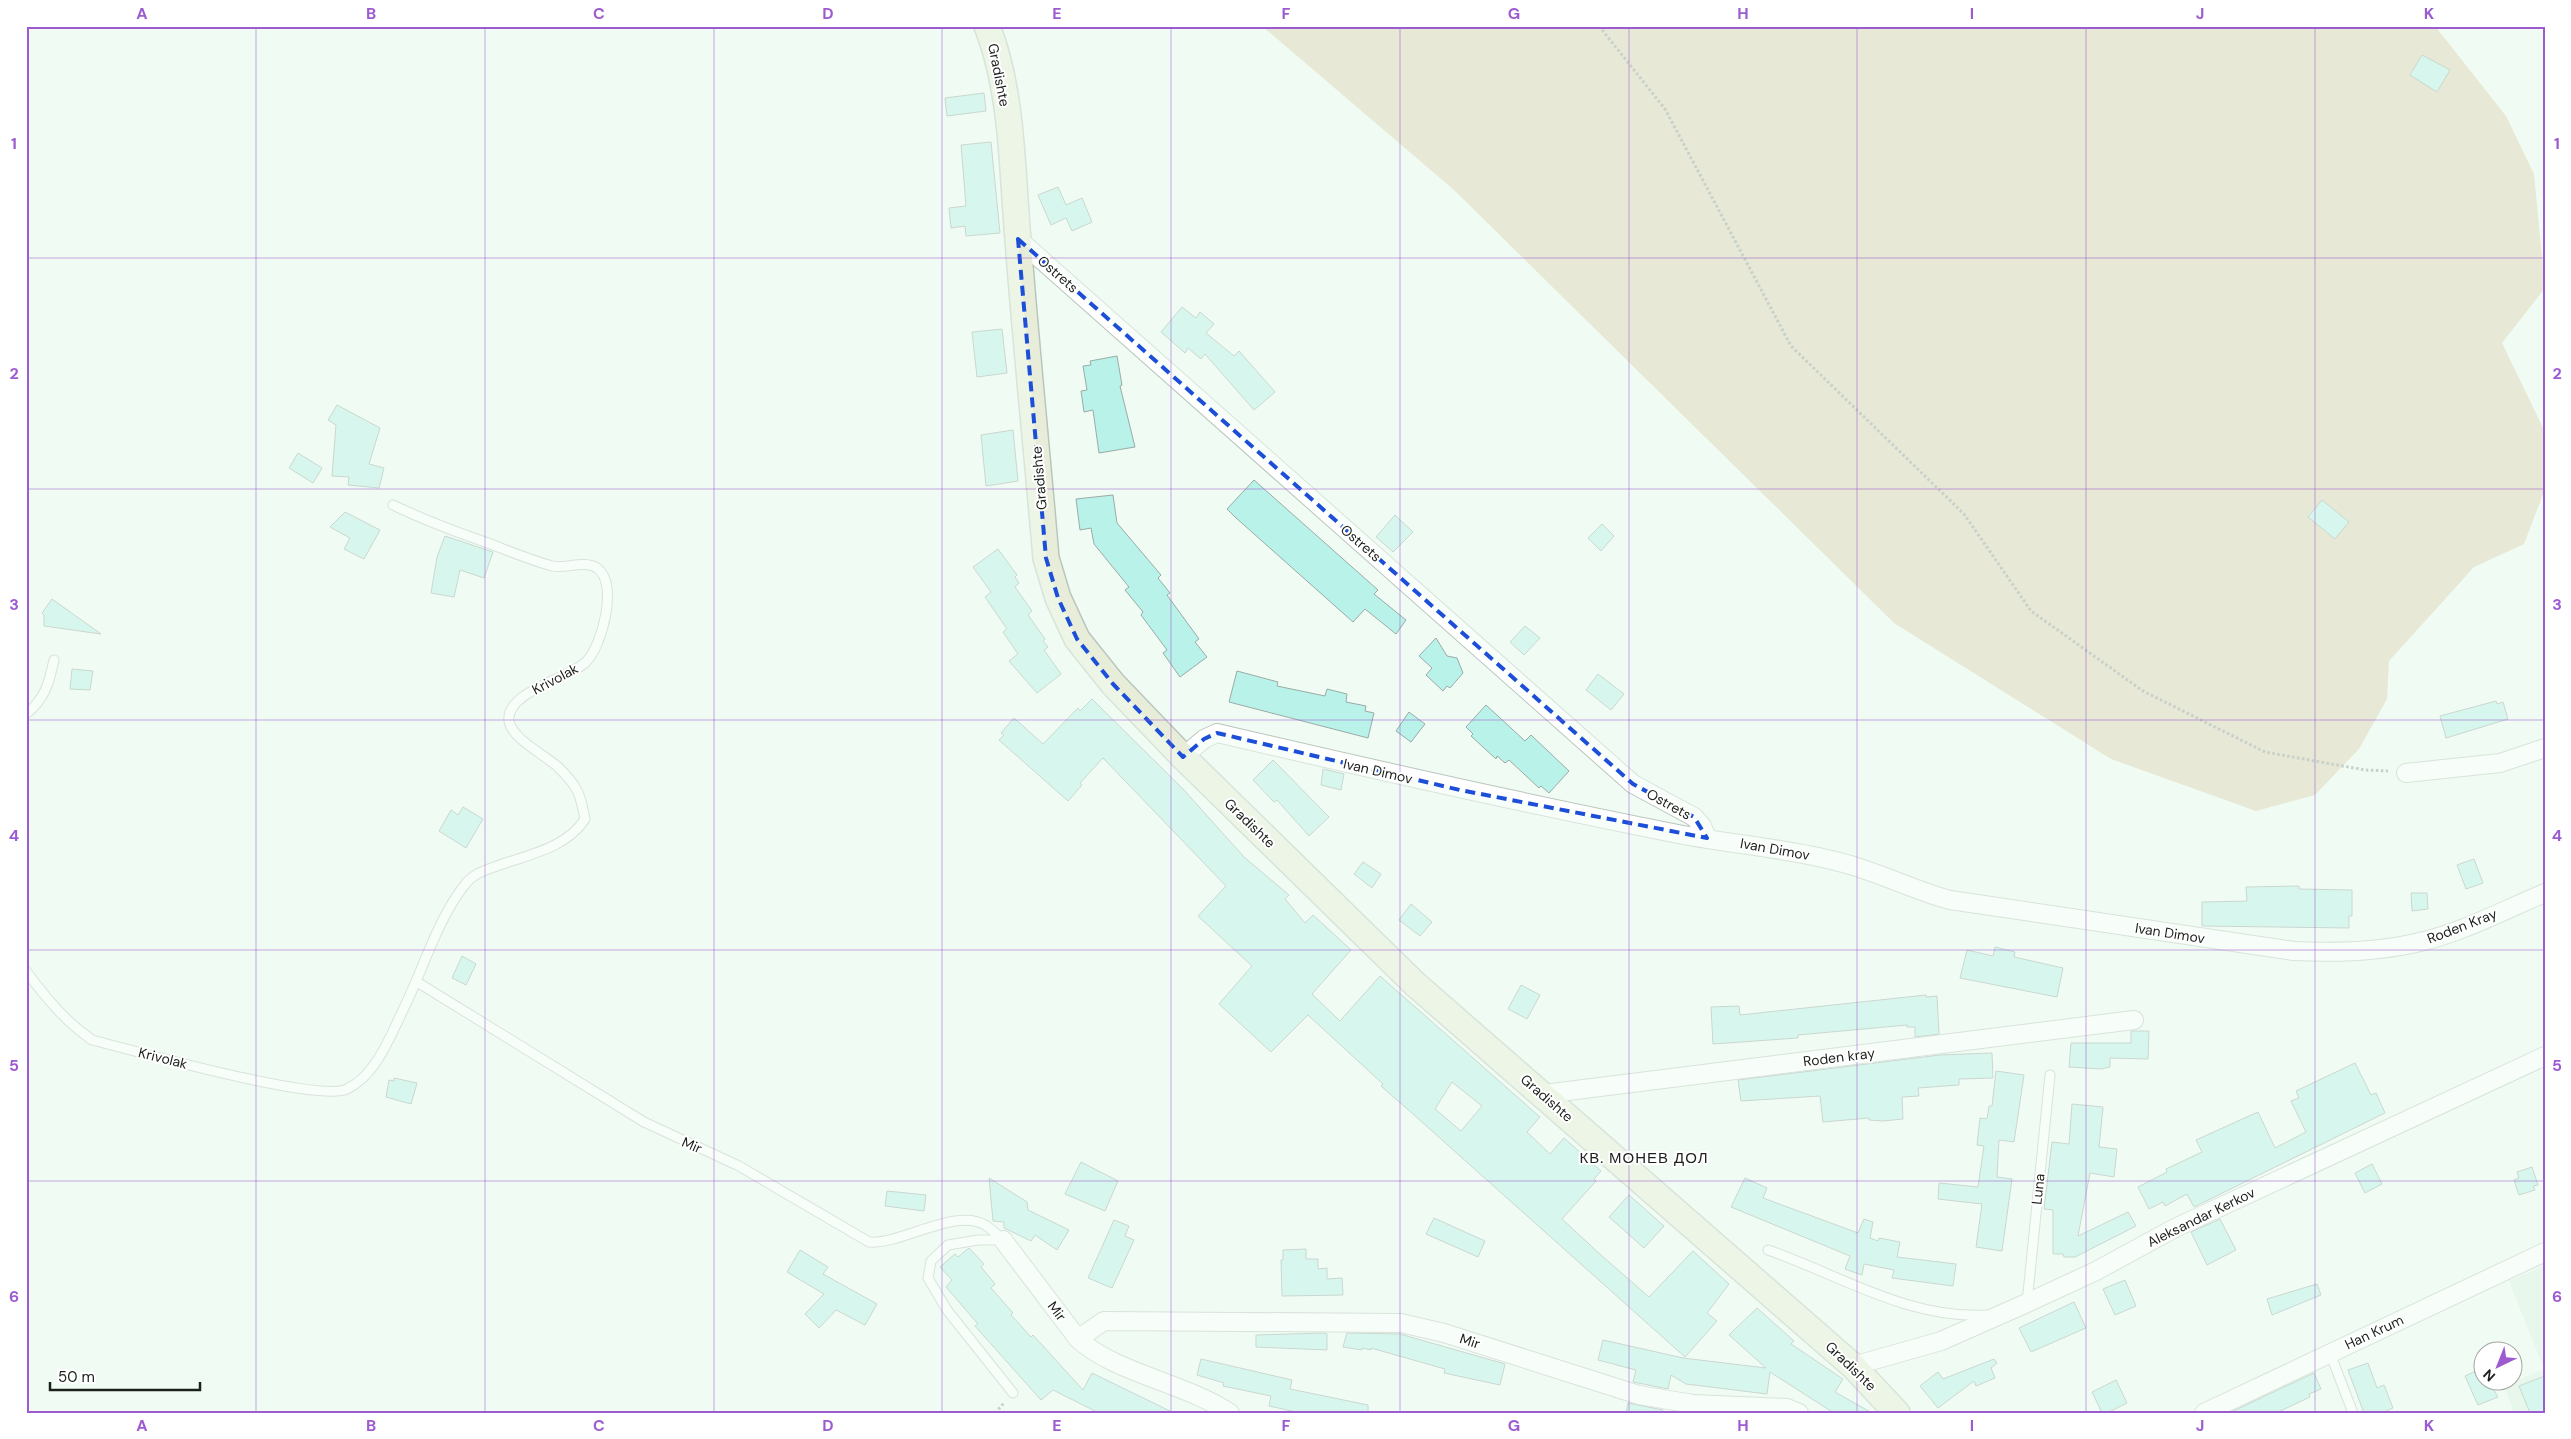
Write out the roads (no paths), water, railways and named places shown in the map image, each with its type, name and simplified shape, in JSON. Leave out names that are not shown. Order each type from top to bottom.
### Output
[{"type":"street","name":"Gradishte","points":[[987,26],[1002,78],[1014,174],[1046,558],[1058,598],[1077,638],[1113,684],[1182,757],[1415,984],[1544,1094],[1852,1366],[1897,1413]]},
{"type":"street","name":"Ostrets","points":[[1018,239],[1633,784],[1694,817],[1702,826],[1707,838]]},
{"type":"street","name":"Ivan Dimov","points":[[1182,757],[1204,739],[1217,733],[1460,790],[1685,836],[1771,848],[1841,862],[1950,900],[2294,951],[2333,952],[2376,949]]},
{"type":"street","points":[[2406,772],[2500,763],[2545,748]]},
{"type":"street","name":"Roden Kray","points":[[2376,949],[2420,942],[2460,929],[2545,893]]},
{"type":"street","name":"Roden kray","points":[[1544,1094],[2134,1020]]},
{"type":"street","name":"Aleksandar Kerkov","points":[[1852,1366],[1941,1341],[2003,1314],[2096,1271],[2175,1228],[2545,1056]]},
{"type":"street","name":"Mir","points":[[1003,1240],[1078,1339],[1088,1348],[1105,1358],[1180,1387],[1230,1413]]},
{"type":"street","name":"Han Krum","points":[[2204,1413],[2545,1252]]},
{"type":"street","name":"Mir","points":[[1078,1339],[1104,1321],[1400,1323],[1444,1333],[1638,1395],[1693,1404],[1787,1408],[1799,1413]]},
{"type":"lane","name":"Krivolak","points":[[26,971],[46,998],[65,1018],[92,1040],[267,1084],[328,1091],[345,1090],[360,1082],[373,1066],[417,982],[450,906],[469,880],[484,871],[565,840],[578,831],[585,819],[576,788],[558,767],[514,732],[509,722],[510,712],[524,696],[539,685],[561,677],[587,662],[601,630],[608,606],[608,587],[596,567],[586,564],[559,568],[538,562],[416,517],[393,505]]},
{"type":"lane","points":[[26,714],[36,706],[48,688],[54,660]]},
{"type":"lane","name":"Mir","points":[[417,982],[644,1122],[739,1166],[869,1242],[880,1243],[961,1220],[984,1224],[1003,1240]]},
{"type":"lane","name":"Luna","points":[[2027,1303],[2050,1075]]},
{"type":"lane","points":[[1003,1240],[978,1240],[948,1245],[931,1261],[928,1278],[947,1310],[1013,1393]]},
{"type":"lane","points":[[1768,1250],[1799,1261],[1868,1292],[1911,1305],[1962,1316],[2003,1314]]},
{"type":"lane","points":[[2330,1353],[2352,1413]]},
{"type":"district","name":"КВ. МОНЕВ ДОЛ","points":[[1644,1158]]}]
